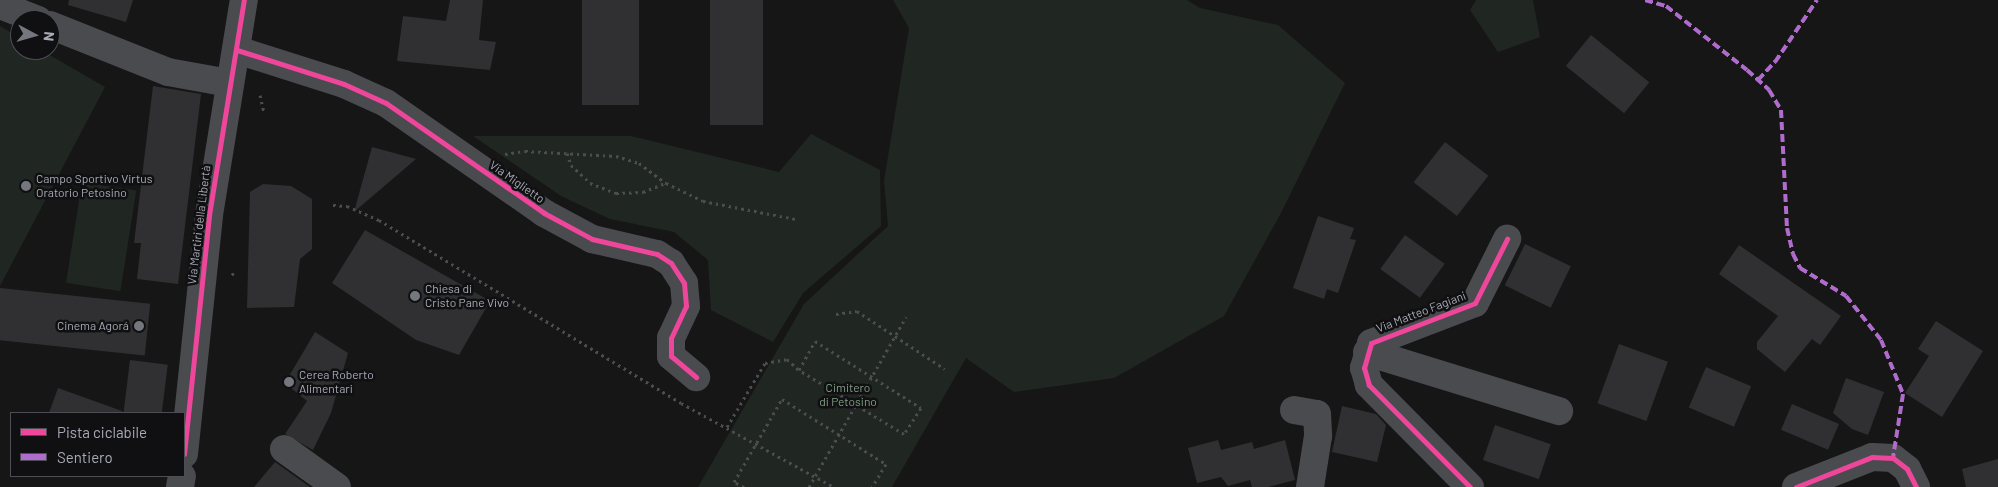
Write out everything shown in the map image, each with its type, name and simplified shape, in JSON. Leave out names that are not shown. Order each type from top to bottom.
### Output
[{"type":"street","name":"Via Martiri della Libertà","points":[[185,444],[209,215],[244,0]]},
{"type":"street","points":[[0,4],[14,10]]},
{"type":"street","points":[[60,29],[168,72],[230,83]]},
{"type":"street","name":"Via Miglietto","points":[[237,50],[344,84],[386,103],[544,213],[592,238],[657,254],[671,263],[684,283],[686,306],[671,338],[671,356],[696,377]]},
{"type":"street","name":"Via Matteo Fagiani","points":[[1367,352],[1371,343],[1381,337],[1475,303],[1507,239]]},
{"type":"street","points":[[1470,487],[1369,385],[1364,368],[1367,352],[1559,411]]},
{"type":"street","points":[[1294,410],[1317,414],[1318,436],[1310,487]]},
{"type":"street","points":[[284,450],[336,486]]},
{"type":"street","points":[[1796,487],[1872,457],[1893,458],[1908,469],[1916,487]]},
{"type":"path","points":[[260,95],[264,112]]},
{"type":"path","points":[[478,167],[493,156],[517,152],[616,156],[639,163],[666,183],[703,201],[796,219]]},
{"type":"path","points":[[567,153],[571,165],[590,183],[616,193],[643,192],[666,183]]},
{"type":"path","points":[[333,205],[347,206],[379,220],[681,404],[834,487]]},
{"type":"path","points":[[836,314],[857,311],[945,369]]},
{"type":"path","points":[[809,487],[906,317]]},
{"type":"path","points":[[727,428],[764,363],[787,359],[798,370],[904,434],[921,408],[815,341],[798,370]]},
{"type":"path","points":[[744,487],[734,482],[782,399],[886,464],[872,487]]},
{"type":"green space","name":"Cimitero di Petosino","points":[[893,0],[1187,0],[1200,8],[1278,25],[1345,83],[1281,213],[1224,316],[1114,378],[1014,392],[966,358],[892,487],[698,487],[804,304],[888,226],[884,181],[909,28]]},
{"type":"green space","points":[[1476,0],[1533,0],[1540,37],[1498,52],[1470,10]]},
{"type":"green space","name":"Campo Sportivo Virtus Oratorio Petosino","points":[[0,26],[10,32],[10,60],[58,60],[105,87],[0,286]]},
{"type":"green space","points":[[811,134],[880,170],[881,226],[803,293],[773,342],[711,310],[708,260],[674,232],[610,219],[561,196],[473,136],[631,136],[779,172]]},
{"type":"green space","points":[[82,182],[136,191],[120,291],[66,283]]},
{"type":"building","points":[[69,0],[133,0],[126,22],[68,5]]},
{"type":"building","points":[[450,0],[483,0],[479,40],[496,42],[490,70],[397,61],[403,16],[446,21]]},
{"type":"building","points":[[582,0],[639,0],[639,105],[582,105]]},
{"type":"building","points":[[710,0],[763,0],[763,125],[710,125]]},
{"type":"building","points":[[1591,35],[1649,82],[1624,113],[1566,66]]},
{"type":"building","points":[[153,86],[201,94],[178,284],[137,279],[141,243],[134,243]]},
{"type":"building","points":[[1445,142],[1488,176],[1457,216],[1414,182]]},
{"type":"building","points":[[372,147],[416,159],[354,212]]},
{"type":"building","points":[[263,184],[291,186],[312,199],[312,249],[300,259],[294,307],[247,308],[250,192]]},
{"type":"building","points":[[1318,216],[1354,228],[1350,239],[1356,240],[1338,293],[1327,289],[1324,299],[1293,288]]},
{"type":"building","name":"Chiesa di Cristo Pane Vivo","points":[[365,230],[490,301],[459,355],[416,340],[332,283]]},
{"type":"building","points":[[1405,235],[1445,264],[1420,298],[1380,269]]},
{"type":"building","points":[[1525,244],[1571,266],[1551,308],[1505,285]]},
{"type":"building","points":[[1739,245],[1841,316],[1820,345],[1812,339],[1785,372],[1757,349],[1757,342],[1778,316],[1719,274]]},
{"type":"building","points":[[0,288],[150,304],[145,355],[0,340]]},
{"type":"building","points":[[1936,321],[1983,351],[1942,417],[1905,393],[1929,356],[1918,349]]},
{"type":"building","points":[[315,332],[348,353],[331,413],[313,450],[285,434],[307,401],[285,383]]},
{"type":"building","points":[[1619,344],[1668,362],[1646,421],[1597,403]]},
{"type":"building","points":[[130,360],[168,365],[162,412],[124,412]]},
{"type":"building","points":[[1706,367],[1751,386],[1734,427],[1689,408]]},
{"type":"building","points":[[1846,378],[1884,392],[1868,435],[1852,429],[1833,413]]},
{"type":"building","points":[[58,388],[122,411],[122,412],[49,412]]},
{"type":"building","points":[[1792,404],[1839,424],[1828,450],[1781,430]]},
{"type":"building","points":[[1342,406],[1376,414],[1386,425],[1377,462],[1332,452]]},
{"type":"building","points":[[1495,425],[1551,444],[1539,479],[1483,460]]},
{"type":"building","points":[[1218,440],[1221,450],[1252,442],[1254,449],[1285,440],[1295,480],[1268,487],[1252,487],[1250,480],[1228,486],[1221,477],[1197,483],[1188,448]]},
{"type":"building","points":[[1998,459],[1998,487],[1966,487],[1962,469]]},
{"type":"building","points":[[275,462],[310,487],[254,487]]},
{"type":"marked path","points":[[1645,0],[1666,6],[1747,70],[1769,90],[1781,110],[1787,228],[1793,254],[1800,268],[1846,296],[1881,340],[1903,394],[1893,458]]},
{"type":"marked path","points":[[1758,80],[1775,62],[1817,0]]},
{"type":"cycle path","points":[[185,444],[209,215],[244,0]]},
{"type":"cycle path","points":[[237,50],[344,84],[386,103],[544,213],[592,239],[657,254],[671,263],[684,283],[686,306],[671,338],[671,356],[696,377]]},
{"type":"cycle path","points":[[1470,487],[1369,385],[1364,368],[1371,343],[1475,303],[1507,239]]},
{"type":"cycle path","points":[[1796,487],[1872,457],[1893,458],[1907,469],[1916,487]]},
{"type":"place","name":"Campo Sportivo Virtus Oratorio Petosino","points":[[26,186]]},
{"type":"place","name":"Chiesa di Cristo Pane Vivo","points":[[415,296]]},
{"type":"place","name":"Cinema Agorá","points":[[139,326]]},
{"type":"place","name":"Cerea Roberto Alimentari","points":[[289,382]]}]
